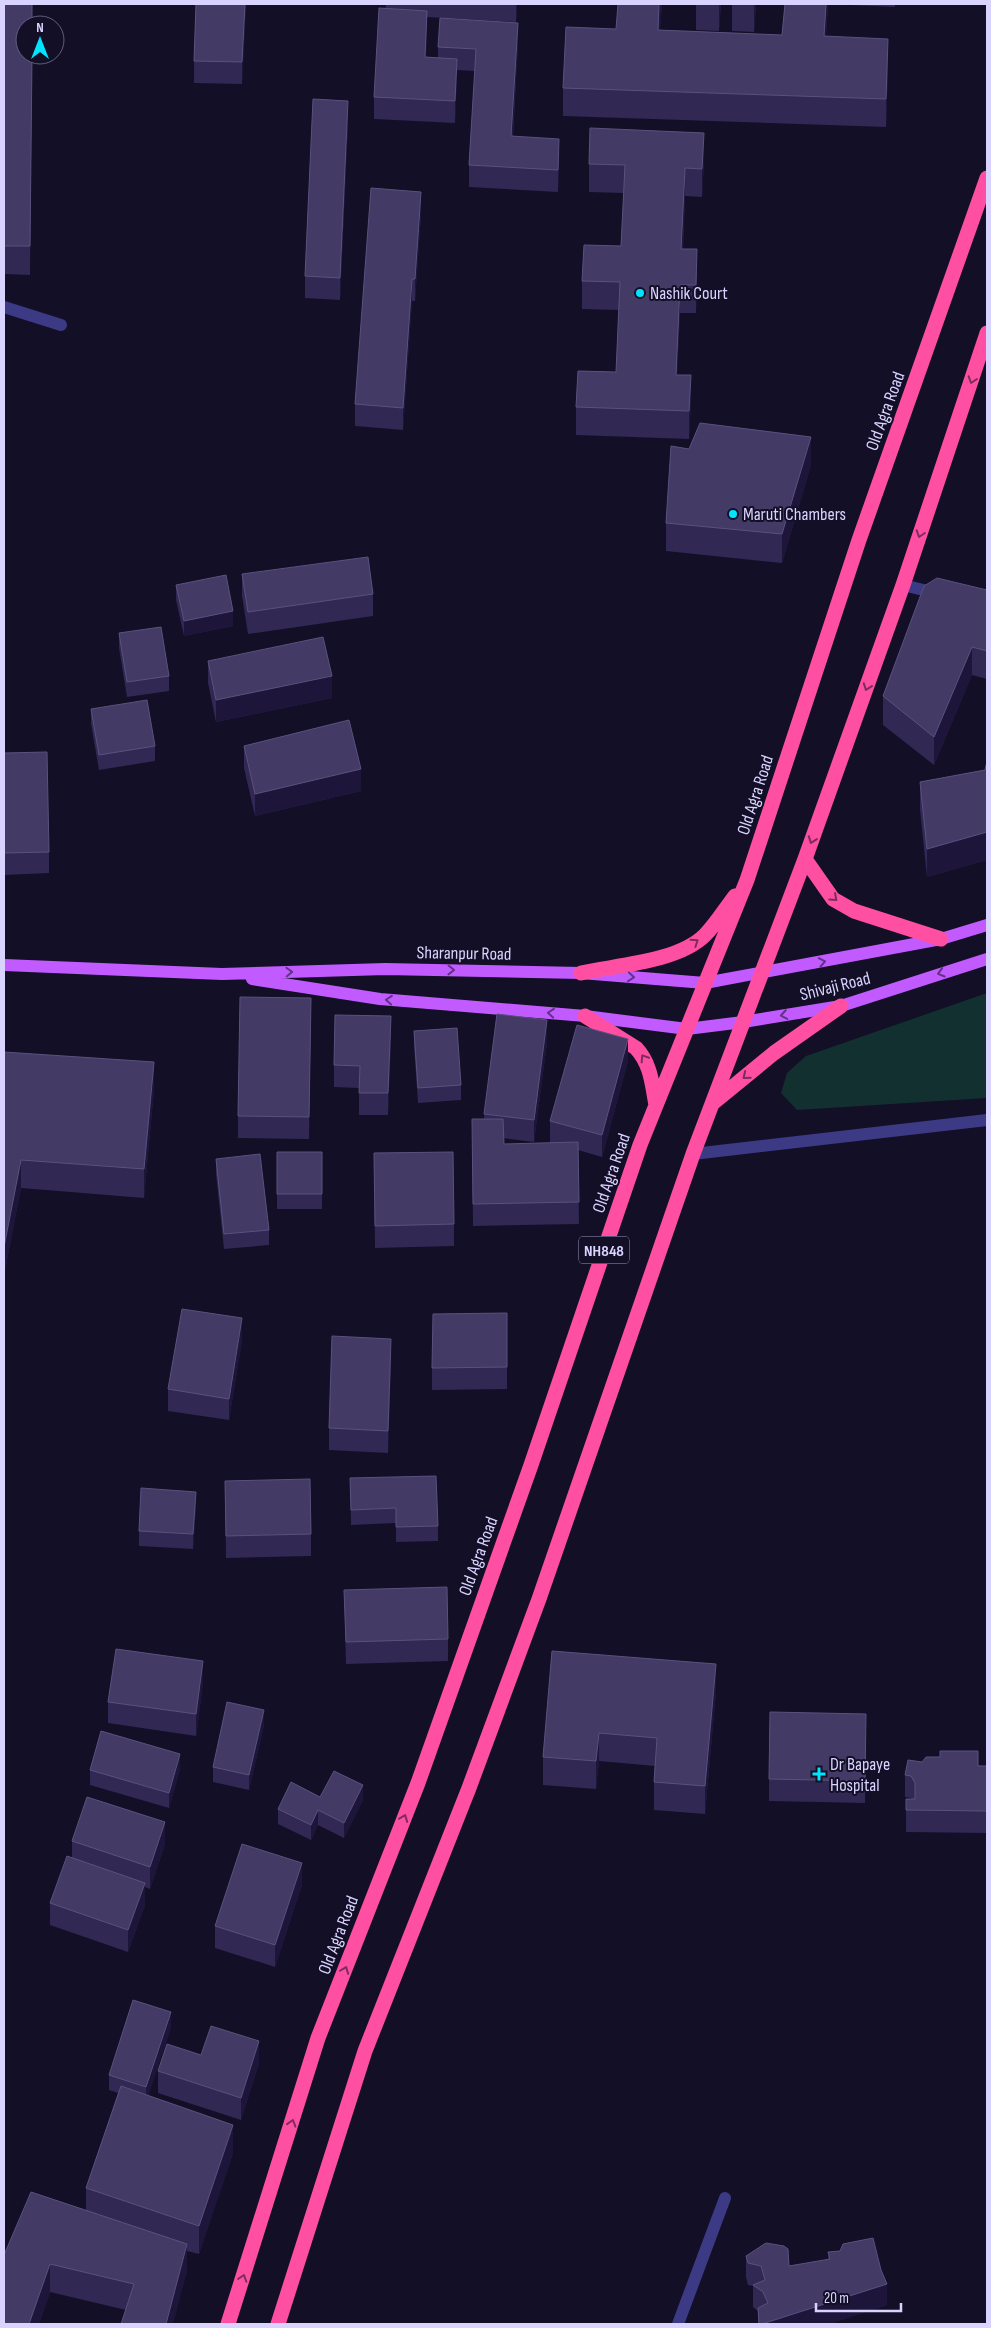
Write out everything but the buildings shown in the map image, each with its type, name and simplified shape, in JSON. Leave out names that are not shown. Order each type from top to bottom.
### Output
[{"type":"highway","name":"Old Agra Road","points":[[228,2324],[318,2038],[418,1783],[640,1145],[747,880],[858,540],[987,178]]},
{"type":"highway","name":"NH848","points":[[278,2324],[364,2051],[468,1788],[539,1599],[692,1154],[804,859],[903,586],[987,333]]},
{"type":"highway","points":[[804,859],[833,899],[854,911],[941,938]]},
{"type":"highway","points":[[581,973],[673,954],[692,945],[705,935],[747,880]]},
{"type":"highway","points":[[711,1104],[774,1053],[841,1006]]},
{"type":"highway","points":[[585,1016],[636,1048],[643,1055],[648,1063],[656,1105]]},
{"type":"main road","name":"Shivaji Road","points":[[705,983],[761,974],[941,938],[987,925]]},
{"type":"main road","name":"Shivaji Road","points":[[687,1029],[841,1006],[987,959]]},
{"type":"main road","name":"Sharanpur Road","points":[[4,965],[222,974],[385,968],[581,973],[705,983]]},
{"type":"main road","name":"Sharanpur Road","points":[[222,974],[380,999],[585,1016],[687,1029]]},
{"type":"street","points":[[4,307],[61,325]]},
{"type":"street","points":[[903,586],[950,596]]},
{"type":"street","points":[[692,1154],[987,1120]]},
{"type":"street","points":[[678,2324],[725,2198]]},
{"type":"green space","points":[[987,993],[987,1098],[797,1110],[781,1093],[787,1073],[806,1056]]},
{"type":"place","name":"Nashik Court","points":[[640,293]]},
{"type":"place","name":"Maruti Chambers","points":[[733,514]]},
{"type":"place","name":"Dr Bapaye Hospital","points":[[819,1774]]}]
